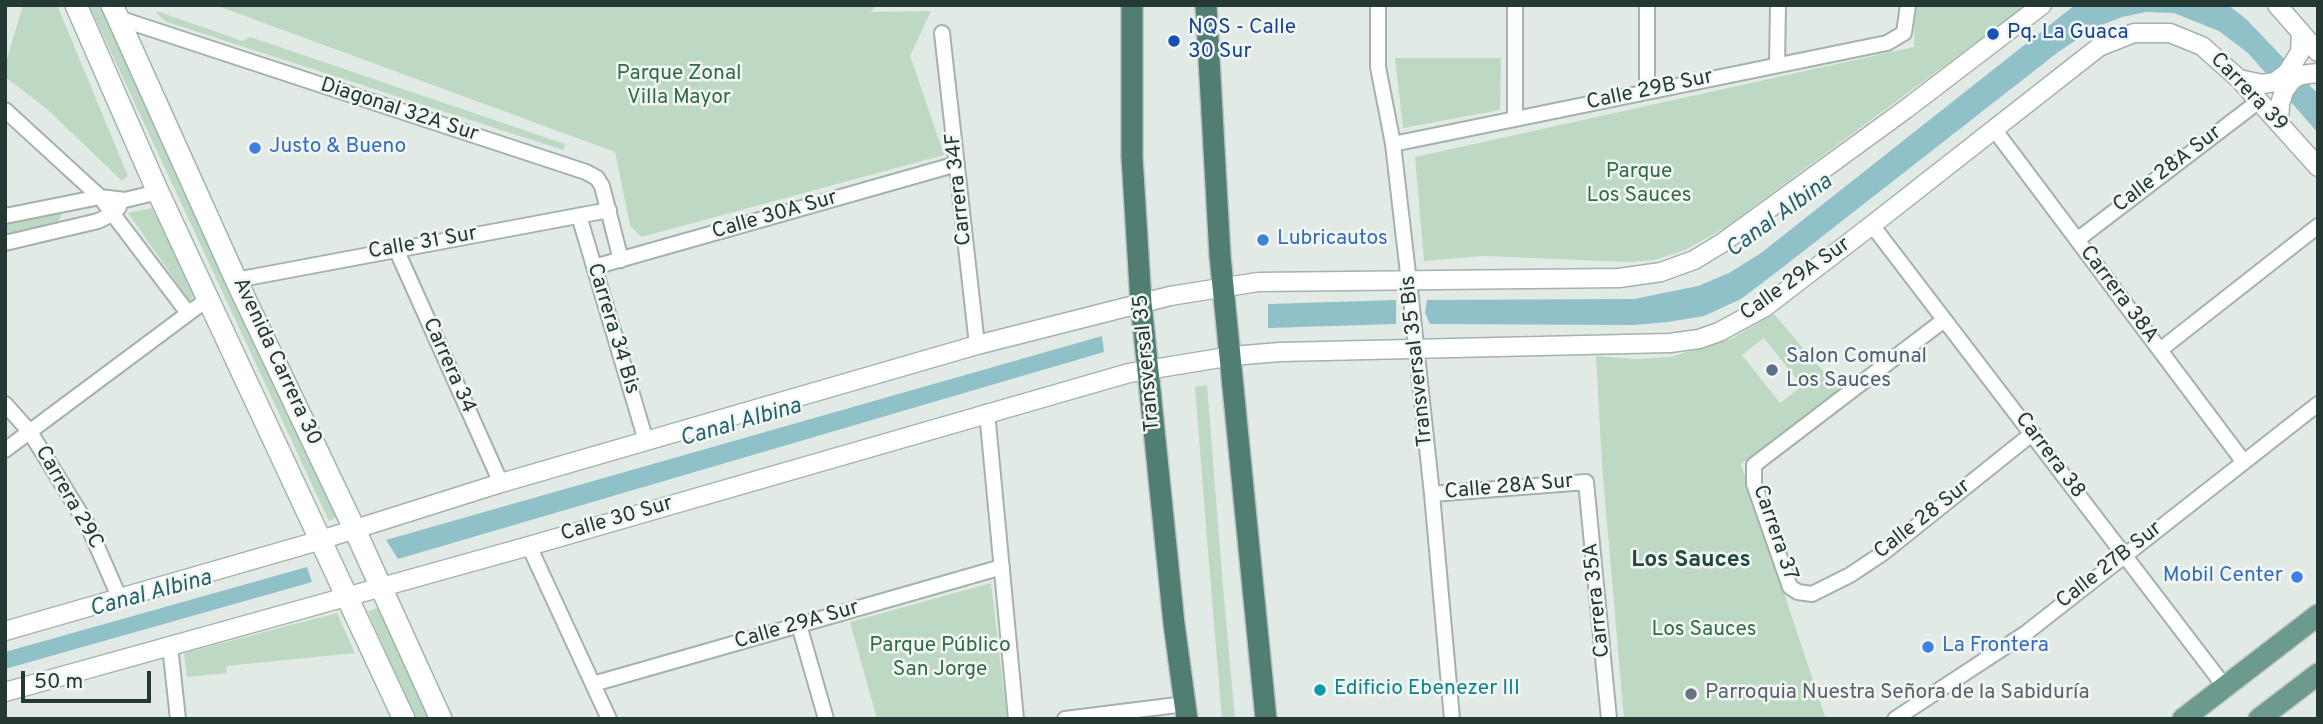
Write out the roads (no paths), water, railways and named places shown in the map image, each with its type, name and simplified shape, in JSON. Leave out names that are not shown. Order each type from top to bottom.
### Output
[{"type":"highway","name":"Transversal 35","points":[[1132,5],[1132,157],[1141,303],[1186,712]]},
{"type":"highway","points":[[1206,5],[1213,157],[1266,719]]},
{"type":"main road","name":"Avenida Carrera 30","points":[[76,5],[158,192],[404,719]]},
{"type":"main road","name":"Avenida Carrera 30","points":[[115,12],[441,719]]},
{"type":"main road","points":[[2183,719],[2318,615]]},
{"type":"main road","points":[[2259,719],[2318,674]]},
{"type":"street","name":"Transversal 35 Bis","points":[[1378,5],[1378,67],[1393,144],[1409,280],[1452,719]]},
{"type":"street","points":[[1515,5],[1515,119]]},
{"type":"street","points":[[1647,5],[1647,92]]},
{"type":"street","points":[[1777,65],[1778,5]]},
{"type":"street","name":"Calle 29B Sur","points":[[1393,144],[1887,43],[1904,33],[1908,5]]},
{"type":"street","points":[[5,631],[977,345],[1141,303],[1258,282],[1619,278],[1661,272],[1694,260],[1723,243],[2042,5]]},
{"type":"street","points":[[2277,5],[2318,52]]},
{"type":"street","name":"Diagonal 32A Sur","points":[[115,12],[586,172],[597,178],[602,186],[621,260]]},
{"type":"street","points":[[2239,79],[2262,84],[2275,82],[2287,73],[2300,52],[2301,32]]},
{"type":"street","name":"Carrera 34F","points":[[942,33],[977,345]]},
{"type":"street","name":"Calle 29A Sur","points":[[1231,356],[1415,340],[1670,343],[1720,332],[1765,307],[2099,47],[2134,33],[2169,33]]},
{"type":"street","name":"Carrera 39","points":[[2169,33],[2203,46],[2239,79],[2318,167]]},
{"type":"street","points":[[2279,124],[2280,104],[2284,91],[2292,80],[2301,75],[2318,73]]},
{"type":"street","name":"Calle 28A Sur","points":[[2077,240],[2259,101]]},
{"type":"street","points":[[5,110],[100,197],[188,313]]},
{"type":"street","name":"Carrera 38A","points":[[1994,129],[2243,461]]},
{"type":"street","name":"Calle 30A Sur","points":[[594,267],[957,164]]},
{"type":"street","points":[[5,216],[100,197],[125,200],[158,192]]},
{"type":"street","points":[[5,243],[98,220],[114,213],[125,200]]},
{"type":"street","name":"Calle 31 Sur","points":[[236,279],[609,210]]},
{"type":"street","name":"Carrera 34 Bis","points":[[579,216],[646,441]]},
{"type":"street","name":"Carrera 38","points":[[1872,225],[2225,687]]},
{"type":"street","points":[[2160,350],[2318,226]]},
{"type":"street","name":"Carrera 34","points":[[396,249],[501,483]]},
{"type":"street","points":[[5,450],[209,298]]},
{"type":"street","name":"Carrera 37","points":[[1805,594],[1790,587],[1754,484],[1754,465],[1944,320]]},
{"type":"street","name":"Calle 30 Sur","points":[[5,692],[348,597],[1106,378],[1231,356]]},
{"type":"street","name":"Carrera 29C","points":[[5,404],[30,432],[88,526],[120,599]]},
{"type":"street","name":"Calle 27B Sur","points":[[1895,719],[2026,633],[2318,404]]},
{"type":"street","points":[[987,412],[1016,719]]},
{"type":"street","name":"Calle 28 Sur","points":[[1805,594],[1820,591],[1883,552],[2033,433]]},
{"type":"street","name":"Calle 28A Sur","points":[[1432,494],[1586,482]]},
{"type":"street","name":"Carrera 35A","points":[[1586,482],[1609,719]]},
{"type":"street","points":[[529,545],[609,719]]},
{"type":"street","name":"Calle 29A Sur","points":[[593,684],[1002,568]]},
{"type":"street","points":[[799,625],[825,719]]},
{"type":"street","points":[[170,646],[178,719]]},
{"type":"street","points":[[1065,719],[1186,712]]},
{"type":"water","points":[[2075,5],[2228,5],[2246,19],[2318,94],[2318,133],[2248,53],[2219,31],[2174,13],[2146,12],[2122,17],[2094,28],[2057,53],[1741,299],[1704,316],[1634,325],[1430,324],[1425,313],[1427,300],[1634,299],[1698,286],[1729,273],[1761,253]]},
{"type":"water","points":[[1396,300],[1396,324],[1268,328],[1268,304]]},
{"type":"water","points":[[1102,336],[1104,352],[398,559],[386,540]]},
{"type":"water","points":[[307,567],[312,582],[5,669],[5,652]]},
{"type":"place","name":"Pq. La Guaca","points":[[1993,34]]},
{"type":"place","name":"NQS - Calle 30 Sur","points":[[1174,41]]},
{"type":"place","name":"Justo & Bueno","points":[[255,148]]},
{"type":"place","name":"Lubricautos","points":[[1263,240]]},
{"type":"place","name":"Salon Comunal Los Sauces","points":[[1772,370]]},
{"type":"place","name":"Mobil Center","points":[[2297,577]]},
{"type":"place","name":"La Frontera","points":[[1928,647]]},
{"type":"place","name":"Edificio Ebenezer III","points":[[1320,690]]},
{"type":"place","name":"Parroquia Nuestra Señora de la Sabiduría","points":[[1691,694]]},
{"type":"district","name":"Los Sauces","points":[[1691,561]]},
{"type":"park label","name":"Parque Zonal Villa Mayor","points":[[679,87]]},
{"type":"park label","name":"Parque Los Sauces","points":[[1639,185]]},
{"type":"park label","name":"Parque Público San Jorge","points":[[940,659]]},
{"type":"water label","name":"Canal Albina","points":[[1780,217]]},
{"type":"water label","name":"Canal Albina","points":[[741,424]]},
{"type":"water label","name":"Canal Albina","points":[[151,595]]}]
